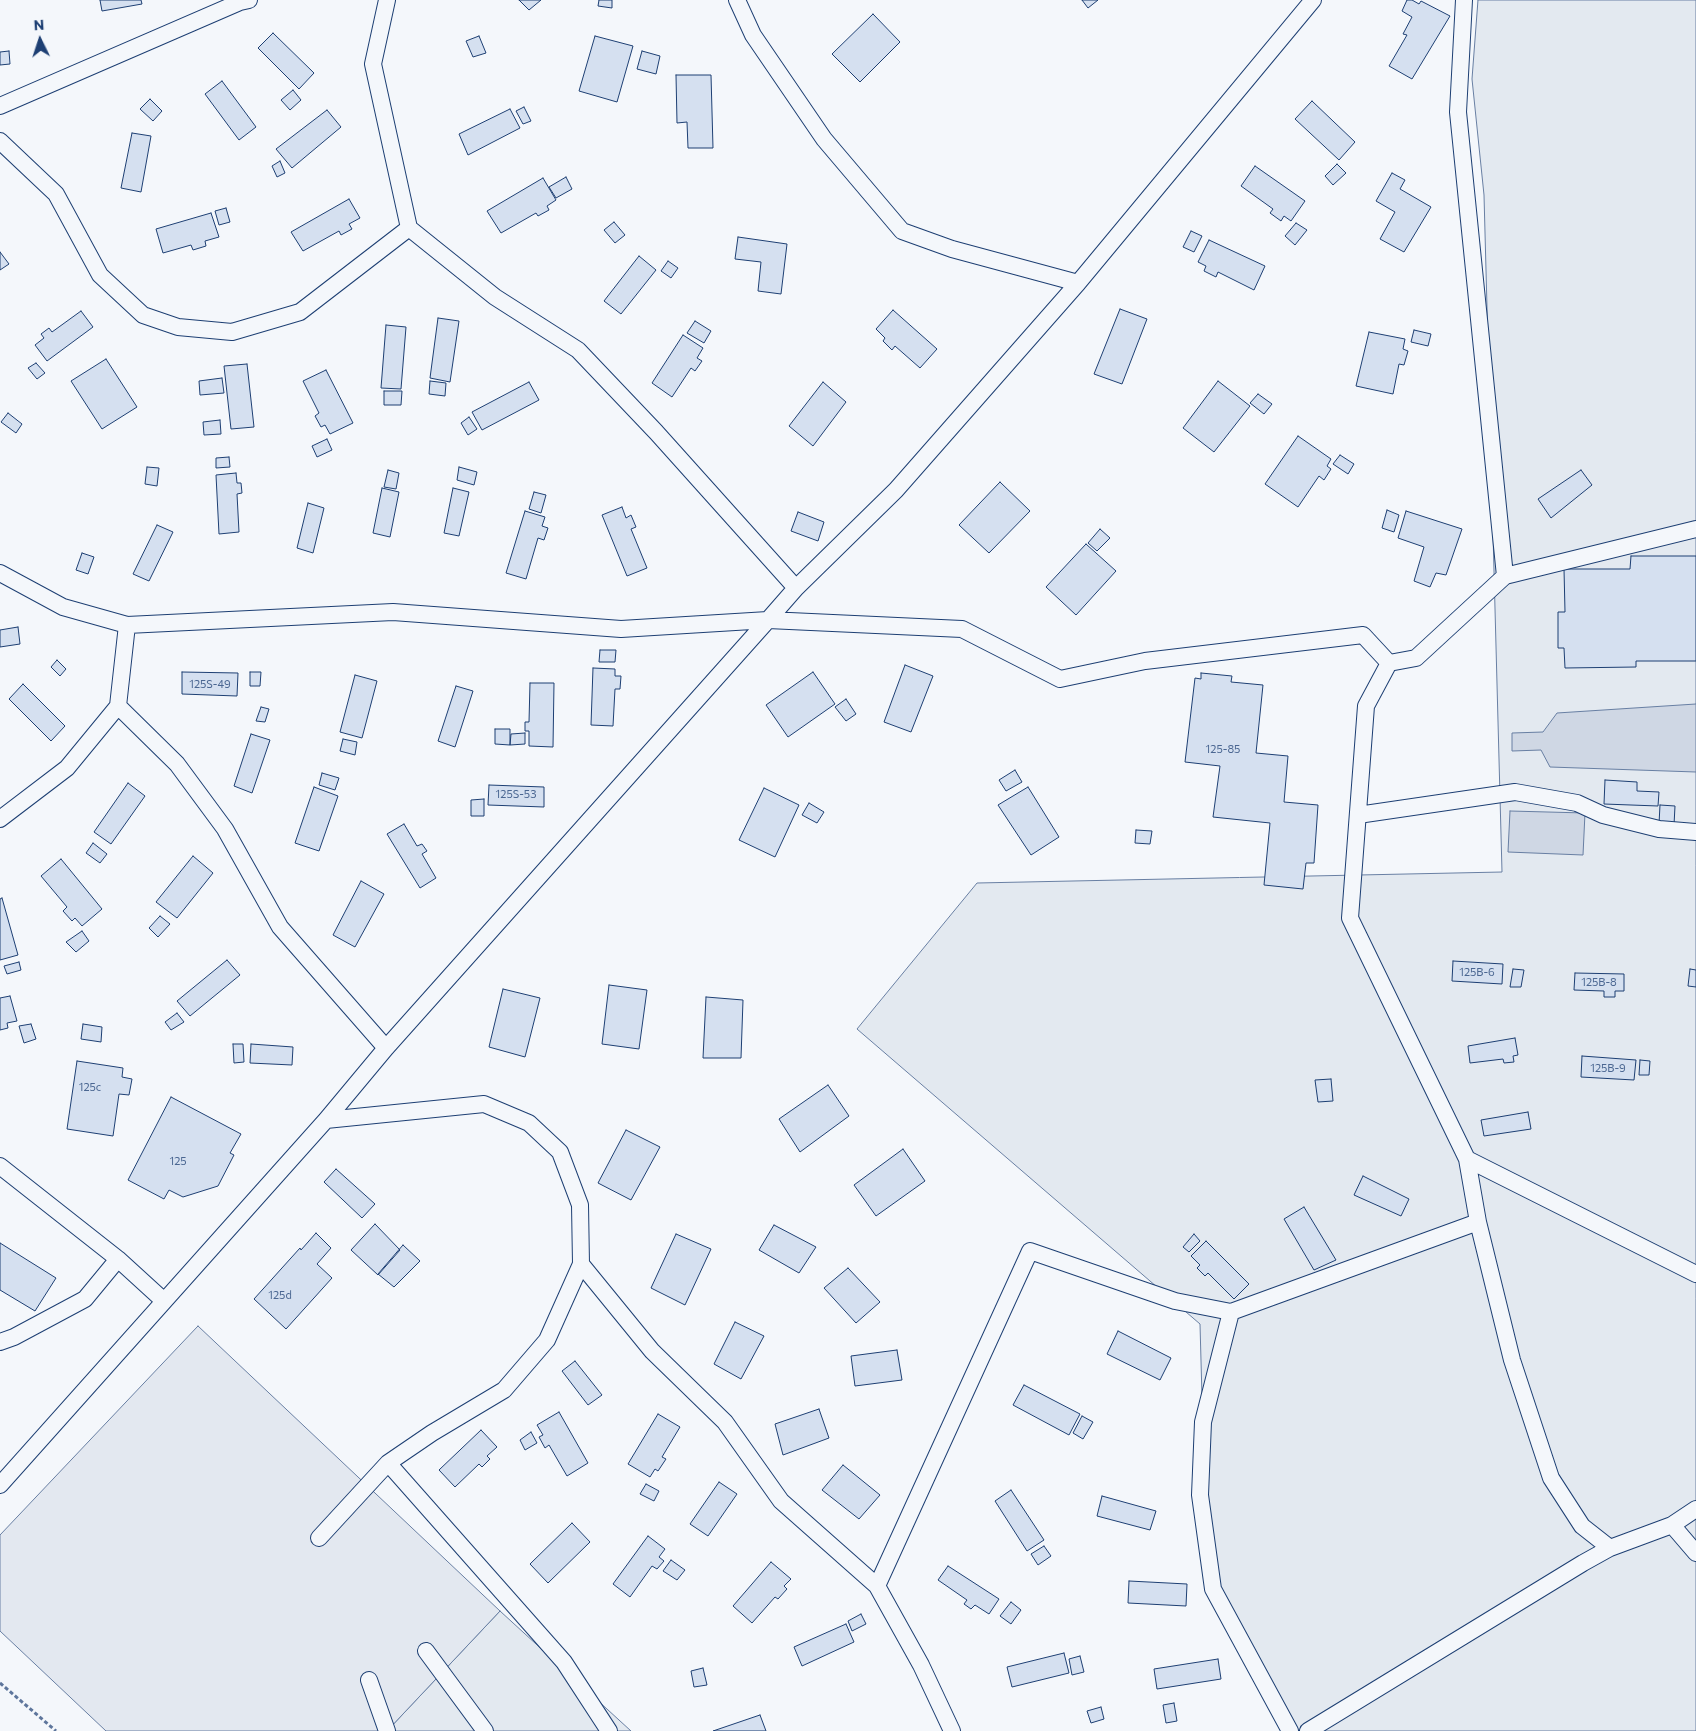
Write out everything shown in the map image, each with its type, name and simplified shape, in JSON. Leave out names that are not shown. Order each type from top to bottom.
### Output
[{"type":"lane","points":[[0,106],[248,0]]},
{"type":"lane","points":[[386,0],[373,64],[409,228],[495,297],[578,350],[656,432],[796,588]]},
{"type":"lane","points":[[737,0],[753,35],[824,139],[902,231],[952,249],[1078,283]]},
{"type":"lane","points":[[0,1485],[326,1120],[386,1048],[796,588],[896,490],[1078,283],[1313,0]]},
{"type":"lane","points":[[1464,0],[1458,112],[1505,576]]},
{"type":"lane","points":[[0,141],[56,194],[100,275],[143,315],[178,327],[232,332],[300,312],[409,228]]},
{"type":"lane","points":[[1389,662],[1416,658],[1505,576],[1696,528]]},
{"type":"lane","points":[[0,573],[63,607],[127,625],[393,612],[621,629],[768,620],[962,629],[1060,679],[1145,661],[1363,635],[1389,662]]},
{"type":"lane","points":[[0,819],[67,768],[118,706],[127,625]]},
{"type":"lane","points":[[1389,662],[1366,706],[1350,918],[1467,1159],[1478,1222],[1512,1360],[1551,1478],[1582,1526],[1610,1548]]},
{"type":"lane","points":[[118,706],[177,764],[225,830],[280,927],[386,1048]]},
{"type":"lane","points":[[1358,814],[1515,792],[1577,803],[1602,815],[1659,829],[1696,832]]},
{"type":"lane","points":[[319,1538],[388,1463],[432,1433],[504,1390],[547,1340],[582,1264],[580,1205],[560,1152],[529,1123],[484,1104],[326,1120]]},
{"type":"lane","points":[[1467,1159],[1696,1274]]},
{"type":"lane","points":[[0,1166],[118,1259],[164,1301]]},
{"type":"lane","points":[[877,1586],[1030,1251],[1175,1300],[1231,1312],[1478,1222]]},
{"type":"lane","points":[[0,1342],[14,1337],[85,1299],[118,1259]]},
{"type":"lane","points":[[582,1264],[652,1350],[725,1422],[782,1501],[877,1586],[921,1665],[952,1731]]},
{"type":"lane","points":[[1231,1312],[1203,1422],[1200,1495],[1213,1589],[1290,1731]]},
{"type":"lane","points":[[388,1463],[564,1662],[609,1731]]},
{"type":"lane","points":[[1308,1731],[1583,1563],[1610,1548],[1672,1526],[1696,1509]]},
{"type":"lane","points":[[1672,1526],[1696,1552]]},
{"type":"lane","points":[[426,1651],[485,1731]]},
{"type":"lane","points":[[369,1680],[387,1731]]},
{"type":"path","points":[[0,1683],[56,1731]]},
{"type":"shaded area","points":[[1478,0],[1696,0],[1696,1731],[1281,1731],[1207,1581],[1200,1324],[857,1029],[977,883],[1502,872],[1484,195],[1472,79]]},
{"type":"shaded area","points":[[1696,704],[1696,772],[1550,767],[1541,750],[1512,751],[1512,733],[1543,732],[1557,713]]},
{"type":"shaded area","points":[[1510,811],[1585,813],[1583,855],[1508,852]]},
{"type":"shaded area","points":[[198,1326],[500,1611],[387,1731],[106,1731],[0,1631],[0,1535]]},
{"type":"shaded area","points":[[500,1611],[631,1731],[387,1731]]},
{"type":"building","points":[[100,0],[141,0],[142,4],[102,11]]},
{"type":"building","points":[[519,0],[541,0],[529,10]]},
{"type":"building","points":[[599,0],[612,0],[612,8],[598,6]]},
{"type":"building","points":[[1082,0],[1098,0],[1088,8]]},
{"type":"building","points":[[1407,0],[1412,0],[1419,4],[1421,1],[1450,16],[1412,79],[1389,66],[1407,35],[1403,34],[1412,17],[1402,11]]},
{"type":"building","points":[[873,14],[900,42],[860,82],[832,54]]},
{"type":"building","points":[[273,33],[314,73],[299,89],[258,48]]},
{"type":"building","points":[[479,36],[486,53],[473,57],[466,41]]},
{"type":"building","points":[[595,36],[633,46],[617,102],[579,91]]},
{"type":"building","points":[[9,51],[10,64],[0,65],[0,52]]},
{"type":"building","points":[[642,51],[660,56],[656,74],[637,69]]},
{"type":"building","points":[[676,75],[711,75],[713,148],[688,148],[687,122],[677,123]]},
{"type":"building","points":[[222,81],[256,127],[239,140],[205,94]]},
{"type":"building","points":[[293,90],[301,100],[290,110],[281,100]]},
{"type":"building","points":[[150,99],[162,111],[153,121],[140,109]]},
{"type":"building","points":[[1312,101],[1355,142],[1339,160],[1295,119]]},
{"type":"building","points":[[524,107],[531,121],[523,124],[516,111]]},
{"type":"building","points":[[510,109],[520,128],[468,155],[459,134]]},
{"type":"building","points":[[327,110],[341,127],[292,168],[276,149]]},
{"type":"building","points":[[132,133],[151,136],[141,192],[121,188]]},
{"type":"building","points":[[280,161],[285,173],[277,177],[272,166]]},
{"type":"building","points":[[1337,164],[1346,173],[1333,185],[1325,176]]},
{"type":"building","points":[[1255,166],[1305,201],[1291,221],[1284,216],[1281,221],[1270,213],[1273,209],[1241,186]]},
{"type":"building","points":[[1392,173],[1405,180],[1400,189],[1431,207],[1404,252],[1380,239],[1395,212],[1376,201]]},
{"type":"building","points":[[566,177],[572,189],[556,198],[549,187]]},
{"type":"building","points":[[543,178],[556,200],[547,206],[549,210],[538,216],[536,213],[501,233],[487,211]]},
{"type":"building","points":[[349,199],[360,218],[349,224],[352,229],[341,235],[339,231],[303,251],[291,232]]},
{"type":"building","points":[[226,208],[230,222],[219,225],[215,211]]},
{"type":"building","points":[[211,213],[219,237],[205,241],[206,246],[193,250],[191,245],[163,253],[156,229]]},
{"type":"building","points":[[614,222],[625,235],[615,243],[604,230]]},
{"type":"building","points":[[1296,223],[1307,230],[1295,245],[1285,236]]},
{"type":"building","points":[[1191,231],[1202,236],[1194,252],[1183,247]]},
{"type":"building","points":[[738,237],[787,244],[781,294],[758,291],[761,262],[735,259]]},
{"type":"building","points":[[1209,240],[1265,266],[1254,290],[1218,272],[1216,277],[1204,271],[1206,266],[1198,262]]},
{"type":"building","points":[[0,252],[9,264],[0,270]]},
{"type":"building","points":[[639,256],[656,270],[621,314],[604,301]]},
{"type":"building","points":[[668,261],[678,268],[671,278],[661,271]]},
{"type":"building","points":[[1120,309],[1147,319],[1122,384],[1094,374]]},
{"type":"building","points":[[893,310],[937,349],[920,368],[895,346],[892,350],[883,341],[885,338],[876,329]]},
{"type":"building","points":[[81,311],[93,327],[47,361],[35,345],[44,338],[41,334],[49,328],[52,332]]},
{"type":"building","points":[[438,318],[459,321],[450,382],[430,378]]},
{"type":"building","points":[[695,321],[711,331],[704,343],[687,333]]},
{"type":"building","points":[[386,325],[406,327],[401,389],[381,388]]},
{"type":"building","points":[[1414,330],[1431,334],[1428,346],[1411,342]]},
{"type":"building","points":[[1369,332],[1405,339],[1403,349],[1408,351],[1404,365],[1399,364],[1393,394],[1356,386]]},
{"type":"building","points":[[683,335],[703,348],[697,358],[702,361],[695,371],[691,368],[672,397],[652,383]]},
{"type":"building","points":[[106,359],[137,407],[102,429],[71,381]]},
{"type":"building","points":[[36,363],[45,373],[37,379],[28,368]]},
{"type":"building","points":[[247,364],[254,427],[231,429],[224,366]]},
{"type":"building","points":[[326,370],[353,423],[330,434],[325,425],[321,427],[315,416],[319,413],[303,381]]},
{"type":"building","points":[[222,378],[224,393],[200,395],[199,381]]},
{"type":"building","points":[[430,381],[446,383],[445,396],[429,394]]},
{"type":"building","points":[[1218,381],[1250,406],[1214,452],[1183,428]]},
{"type":"building","points":[[529,382],[539,400],[482,430],[472,412]]},
{"type":"building","points":[[823,382],[846,402],[813,446],[789,426]]},
{"type":"building","points":[[384,391],[402,391],[401,405],[384,405]]},
{"type":"building","points":[[1258,394],[1272,404],[1264,414],[1250,403]]},
{"type":"building","points":[[8,413],[22,424],[16,433],[1,422]]},
{"type":"building","points":[[469,417],[477,429],[468,435],[461,423]]},
{"type":"building","points":[[220,420],[221,434],[204,435],[203,422]]},
{"type":"building","points":[[1298,436],[1331,459],[1327,466],[1331,469],[1324,480],[1319,476],[1298,507],[1265,484]]},
{"type":"building","points":[[327,439],[332,450],[317,457],[312,446]]},
{"type":"building","points":[[1340,455],[1354,464],[1348,474],[1333,464]]},
{"type":"building","points":[[229,457],[230,467],[216,468],[216,458]]},
{"type":"building","points":[[147,467],[159,468],[157,486],[145,484]]},
{"type":"building","points":[[459,467],[477,472],[474,485],[457,480]]},
{"type":"building","points":[[388,470],[399,473],[396,489],[384,487]]},
{"type":"building","points":[[1581,470],[1592,485],[1551,518],[1538,499]]},
{"type":"building","points":[[236,473],[237,483],[241,483],[242,493],[237,494],[239,532],[219,534],[216,475]]},
{"type":"building","points":[[1000,482],[1030,511],[989,553],[959,525]]},
{"type":"building","points":[[382,488],[399,492],[390,537],[373,533]]},
{"type":"building","points":[[453,488],[469,492],[459,536],[444,533]]},
{"type":"building","points":[[534,492],[546,495],[541,513],[529,509]]},
{"type":"building","points":[[308,503],[324,508],[313,553],[297,548]]},
{"type":"building","points":[[622,507],[626,518],[631,515],[636,527],[631,529],[647,568],[627,576],[602,515]]},
{"type":"building","points":[[1387,510],[1399,515],[1394,532],[1382,528]]},
{"type":"building","points":[[525,511],[545,517],[542,526],[548,528],[544,540],[538,538],[526,579],[506,573]]},
{"type":"building","points":[[1406,511],[1462,529],[1446,575],[1436,573],[1430,587],[1414,581],[1424,547],[1398,538]]},
{"type":"building","points":[[798,512],[824,522],[818,541],[791,531]]},
{"type":"building","points":[[157,525],[173,532],[149,581],[133,574]]},
{"type":"building","points":[[1100,529],[1110,538],[1097,551],[1088,543]]},
{"type":"building","points":[[1086,544],[1116,571],[1076,615],[1046,587]]},
{"type":"building","points":[[82,553],[94,557],[88,574],[76,570]]},
{"type":"building","points":[[1631,556],[1696,556],[1696,661],[1636,661],[1636,667],[1565,668],[1564,648],[1558,648],[1558,612],[1565,612],[1564,569],[1630,569]]},
{"type":"building","points":[[18,627],[20,644],[0,647],[0,630]]},
{"type":"building","points":[[600,650],[616,650],[615,662],[599,662]]},
{"type":"building","points":[[57,660],[66,669],[60,676],[51,667]]},
{"type":"building","points":[[905,665],[933,676],[911,732],[884,722]]},
{"type":"building","points":[[593,668],[615,669],[615,676],[621,676],[620,689],[615,689],[613,726],[591,725]]},
{"type":"building","points":[[182,672],[238,673],[237,696],[182,694]]},
{"type":"building","points":[[250,672],[261,672],[260,686],[250,686]]},
{"type":"building","points":[[813,672],[835,704],[788,737],[766,705]]},
{"type":"building","points":[[1201,673],[1232,676],[1231,682],[1263,685],[1256,753],[1288,756],[1284,802],[1318,805],[1314,863],[1306,863],[1303,889],[1264,885],[1270,823],[1213,817],[1220,766],[1185,762],[1195,678],[1201,679]]},
{"type":"building","points":[[355,675],[377,681],[362,738],[340,732]]},
{"type":"building","points":[[530,683],[554,683],[553,747],[529,746],[529,731],[525,731],[525,722],[529,722]]},
{"type":"building","points":[[23,684],[65,726],[51,741],[9,699]]},
{"type":"building","points":[[456,686],[473,691],[455,747],[438,741]]},
{"type":"building","points":[[846,699],[856,714],[846,721],[835,707]]},
{"type":"building","points":[[261,707],[269,709],[265,722],[256,721]]},
{"type":"building","points":[[495,729],[510,729],[510,745],[495,744]]},
{"type":"building","points":[[525,733],[525,744],[510,745],[511,734]]},
{"type":"building","points":[[251,734],[270,740],[252,793],[234,786]]},
{"type":"building","points":[[343,739],[357,742],[355,755],[340,751]]},
{"type":"building","points":[[1015,770],[1022,782],[1006,791],[999,780]]},
{"type":"building","points":[[322,773],[339,778],[335,790],[319,785]]},
{"type":"building","points":[[1605,780],[1637,782],[1637,791],[1659,792],[1658,806],[1604,804]]},
{"type":"building","points":[[128,783],[145,796],[111,844],[94,832]]},
{"type":"building","points":[[489,785],[544,787],[544,807],[488,805]]},
{"type":"building","points":[[314,787],[338,796],[319,851],[295,843]]},
{"type":"building","points":[[1028,787],[1059,837],[1031,855],[998,805]]},
{"type":"building","points":[[764,788],[799,805],[775,857],[739,840]]},
{"type":"building","points":[[484,799],[484,816],[471,816],[471,800]]},
{"type":"building","points":[[809,803],[824,812],[817,823],[802,815]]},
{"type":"building","points":[[1660,805],[1675,806],[1674,825],[1659,824]]},
{"type":"building","points":[[404,824],[417,846],[422,844],[427,851],[422,854],[436,878],[420,888],[387,834]]},
{"type":"building","points":[[1136,830],[1152,831],[1150,844],[1135,843]]},
{"type":"building","points":[[93,843],[107,854],[100,863],[86,853]]},
{"type":"building","points":[[193,856],[213,873],[177,918],[156,902]]},
{"type":"building","points":[[61,859],[102,909],[82,926],[75,918],[72,921],[63,911],[67,907],[41,876]]},
{"type":"building","points":[[361,881],[384,894],[355,947],[333,935]]},
{"type":"building","points":[[2,898],[18,955],[0,960],[0,899]]},
{"type":"building","points":[[160,916],[170,924],[158,937],[149,928]]},
{"type":"building","points":[[82,931],[89,941],[76,952],[66,942]]},
{"type":"building","points":[[227,960],[240,975],[190,1016],[177,1001]]},
{"type":"building","points":[[1453,961],[1503,964],[1502,984],[1452,981]]},
{"type":"building","points":[[19,962],[21,970],[7,974],[4,966]]},
{"type":"building","points":[[1513,969],[1524,970],[1521,987],[1510,987]]},
{"type":"building","points":[[1690,969],[1696,970],[1696,987],[1688,986]]},
{"type":"building","points":[[1575,973],[1624,974],[1624,991],[1615,991],[1615,997],[1604,997],[1604,991],[1574,990]]},
{"type":"building","points":[[609,985],[647,990],[639,1049],[602,1044]]},
{"type":"building","points":[[503,989],[540,998],[525,1057],[489,1047]]},
{"type":"building","points":[[10,996],[17,1021],[7,1023],[8,1028],[0,1030],[0,998]]},
{"type":"building","points":[[706,997],[743,1000],[741,1058],[703,1058]]},
{"type":"building","points":[[177,1013],[184,1022],[171,1030],[165,1022]]},
{"type":"building","points":[[31,1024],[36,1039],[24,1043],[19,1026]]},
{"type":"building","points":[[83,1024],[102,1027],[101,1042],[81,1039]]},
{"type":"building","points":[[1515,1038],[1518,1055],[1513,1056],[1514,1062],[1504,1063],[1503,1059],[1470,1063],[1468,1046]]},
{"type":"building","points":[[233,1044],[243,1044],[244,1062],[234,1063]]},
{"type":"building","points":[[251,1044],[293,1047],[292,1065],[250,1063]]},
{"type":"building","points":[[1582,1056],[1636,1060],[1634,1080],[1581,1077]]},
{"type":"building","points":[[1640,1060],[1650,1061],[1649,1075],[1639,1075]]},
{"type":"building","points":[[77,1061],[123,1068],[122,1077],[132,1079],[129,1095],[119,1094],[113,1136],[67,1129]]},
{"type":"building","points":[[1331,1079],[1333,1101],[1318,1102],[1315,1080]]},
{"type":"building","points":[[828,1085],[849,1116],[800,1152],[779,1119]]},
{"type":"building","points":[[171,1097],[241,1134],[230,1153],[234,1155],[218,1186],[183,1197],[169,1190],[164,1199],[128,1180]]},
{"type":"building","points":[[1528,1112],[1531,1129],[1484,1136],[1481,1120]]},
{"type":"building","points":[[626,1130],[660,1147],[631,1200],[598,1183]]},
{"type":"building","points":[[903,1149],[925,1181],[876,1216],[854,1185]]},
{"type":"building","points":[[336,1169],[375,1204],[362,1218],[324,1182]]},
{"type":"building","points":[[1363,1176],[1409,1199],[1401,1216],[1354,1195]]},
{"type":"building","points":[[1304,1207],[1336,1260],[1314,1270],[1284,1219]]},
{"type":"building","points":[[375,1224],[400,1250],[378,1275],[351,1250]]},
{"type":"building","points":[[774,1225],[816,1247],[799,1273],[759,1250]]},
{"type":"building","points":[[316,1233],[331,1248],[317,1264],[332,1278],[286,1329],[254,1299]]},
{"type":"building","points":[[676,1234],[711,1249],[685,1305],[651,1288]]},
{"type":"building","points":[[1194,1234],[1200,1241],[1189,1252],[1183,1247]]},
{"type":"building","points":[[1206,1241],[1249,1284],[1234,1299],[1208,1273],[1205,1276],[1197,1268],[1200,1265],[1191,1256]]},
{"type":"building","points":[[0,1243],[56,1278],[35,1311],[0,1290]]},
{"type":"building","points":[[403,1245],[420,1261],[394,1287],[378,1274]]},
{"type":"building","points":[[848,1268],[880,1302],[856,1323],[824,1288]]},
{"type":"building","points":[[735,1322],[764,1336],[741,1379],[714,1364]]},
{"type":"building","points":[[1118,1331],[1171,1358],[1160,1380],[1107,1354]]},
{"type":"building","points":[[897,1350],[902,1380],[855,1386],[851,1356]]},
{"type":"building","points":[[575,1361],[602,1395],[588,1405],[562,1371]]},
{"type":"building","points":[[1024,1385],[1080,1414],[1069,1435],[1013,1405]]},
{"type":"building","points":[[819,1409],[829,1438],[783,1455],[775,1424]]},
{"type":"building","points":[[559,1412],[588,1463],[567,1476],[549,1445],[545,1448],[539,1437],[543,1435],[537,1425]]},
{"type":"building","points":[[658,1414],[680,1427],[662,1457],[666,1459],[658,1471],[655,1469],[650,1477],[628,1464]]},
{"type":"building","points":[[1082,1416],[1093,1422],[1083,1439],[1073,1433]]},
{"type":"building","points":[[481,1430],[497,1447],[487,1456],[490,1459],[482,1467],[479,1464],[455,1487],[439,1470]]},
{"type":"building","points":[[531,1432],[537,1443],[525,1450],[520,1440]]},
{"type":"building","points":[[843,1465],[880,1495],[859,1519],[822,1490]]},
{"type":"building","points":[[719,1482],[737,1494],[708,1536],[690,1524]]},
{"type":"building","points":[[646,1484],[659,1491],[654,1501],[640,1494]]},
{"type":"building","points":[[1011,1490],[1044,1540],[1027,1551],[995,1501]]},
{"type":"building","points":[[1102,1496],[1156,1511],[1150,1530],[1097,1516]]},
{"type":"building","points":[[572,1523],[590,1542],[548,1583],[530,1564]]},
{"type":"building","points":[[648,1536],[665,1549],[659,1557],[664,1561],[657,1569],[652,1566],[630,1597],[613,1584]]},
{"type":"building","points":[[1044,1546],[1051,1556],[1038,1565],[1031,1554]]},
{"type":"building","points":[[671,1560],[685,1570],[677,1580],[663,1571]]},
{"type":"building","points":[[771,1562],[791,1579],[784,1586],[787,1589],[778,1599],[775,1597],[752,1623],[733,1606]]},
{"type":"building","points":[[948,1566],[999,1599],[989,1614],[975,1605],[971,1609],[964,1604],[967,1600],[938,1580]]},
{"type":"building","points":[[1129,1581],[1187,1584],[1186,1606],[1128,1603]]},
{"type":"building","points":[[1011,1602],[1021,1610],[1011,1624],[1000,1616]]},
{"type":"building","points":[[861,1614],[866,1624],[852,1631],[848,1621]]},
{"type":"building","points":[[846,1624],[854,1642],[802,1666],[794,1647]]},
{"type":"building","points":[[1064,1653],[1069,1673],[1012,1687],[1007,1667]]},
{"type":"building","points":[[1080,1656],[1084,1672],[1072,1675],[1069,1659]]},
{"type":"building","points":[[1218,1659],[1221,1679],[1157,1689],[1154,1669]]},
{"type":"building","points":[[703,1668],[707,1685],[694,1687],[691,1671]]},
{"type":"building","points":[[1174,1703],[1177,1721],[1166,1723],[1163,1705]]},
{"type":"building","points":[[1101,1707],[1104,1719],[1091,1723],[1087,1711]]},
{"type":"building","points":[[760,1715],[766,1731],[713,1731]]}]
